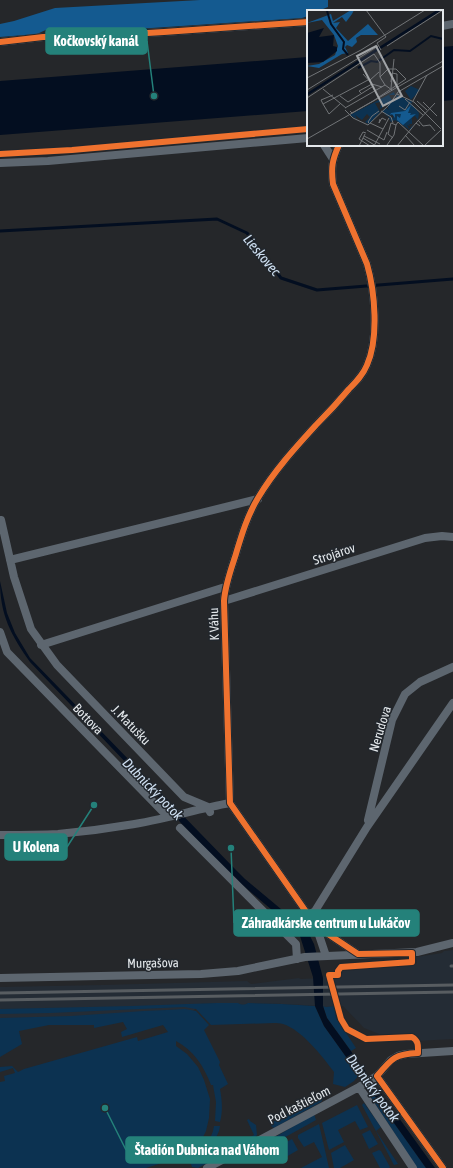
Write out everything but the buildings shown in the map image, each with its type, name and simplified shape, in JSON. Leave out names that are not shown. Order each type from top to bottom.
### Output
[{"type":"street","points":[[0,42],[43,37],[98,36],[307,22]]},
{"type":"street","points":[[443,26],[453,24]]},
{"type":"street","points":[[0,163],[48,161],[307,138]]},
{"type":"street","points":[[325,146],[333,159]]},
{"type":"street","points":[[333,159],[339,146]]},
{"type":"street","name":"K Váhu","points":[[230,803],[224,601],[225,588],[241,536],[258,499],[277,470],[362,374],[370,360],[374,342],[375,321],[371,278],[333,184],[333,159]]},
{"type":"street","points":[[10,560],[258,499]]},
{"type":"street","name":"J. Matušku","points":[[1,520],[14,577],[31,629],[41,645],[57,665],[184,797],[209,810]]},
{"type":"street","name":"Strojárov","points":[[224,601],[425,538],[442,536],[453,537]]},
{"type":"street","points":[[41,645],[225,588]]},
{"type":"street","name":"Bottova","points":[[0,632],[3,652],[169,817]]},
{"type":"street","name":"Nerudova","points":[[367,827],[392,720],[405,694],[420,682],[453,667]]},
{"type":"street","name":"Nerudova","points":[[309,915],[315,911],[367,827],[453,703]]},
{"type":"street","points":[[0,835],[57,834],[130,825],[169,817],[189,811],[209,810],[230,803],[316,926],[323,957]]},
{"type":"street","points":[[180,828],[296,944],[297,959]]},
{"type":"street","points":[[316,926],[358,954]]},
{"type":"street","name":"Murgašova","points":[[0,978],[201,974],[238,970],[305,957],[418,952],[453,943]]},
{"type":"street","points":[[368,1081],[391,1060],[398,1056],[406,1054],[453,1051]]},
{"type":"street","points":[[368,1081],[413,1168]]},
{"type":"street","points":[[368,1081],[443,1168]]},
{"type":"street","name":"Pod kaštieľom","points":[[207,1168],[368,1081]]},
{"type":"shaded area","points":[[200,0],[328,0],[328,7],[320,10],[307,10],[307,16],[302,18],[77,33],[62,28],[50,28],[37,34],[0,37],[0,24],[55,8]]},
{"type":"shaded area","points":[[453,950],[453,1039],[399,1042],[364,1028],[343,1006],[326,1007],[248,1003],[245,1005],[217,1003],[200,1004],[192,1012],[94,1025],[0,1026],[0,987],[247,981],[251,984],[299,978],[323,978],[323,976],[340,977],[340,972],[343,969],[413,965],[417,963],[416,957]]},
{"type":"shaded area","points":[[217,1003],[315,1006],[324,1026],[359,1075],[354,1081],[345,1087],[333,1084],[334,1072],[312,1045],[290,1027],[280,1023],[211,1025],[196,1009],[184,1007],[0,1014],[0,1009]]},
{"type":"shaded area","points":[[323,1006],[335,1006],[336,1018],[356,1048],[351,1051],[327,1018]]},
{"type":"shaded area","points":[[185,1009],[196,1011],[209,1025],[204,1030],[220,1062],[219,1065],[228,1084],[220,1089],[222,1106],[221,1118],[220,1122],[215,1121],[216,1102],[213,1085],[211,1085],[205,1071],[193,1054],[176,1041],[176,1046],[187,1054],[198,1067],[210,1099],[209,1118],[206,1131],[198,1147],[187,1155],[146,1168],[0,1168],[0,1082],[5,1081],[4,1076],[15,1073],[13,1068],[0,1072],[0,1067],[12,1066],[18,1072],[137,1037],[138,1041],[168,1032],[163,1025],[122,1037],[121,1032],[127,1029],[123,1022],[94,1028],[94,1025],[49,1025],[19,1031],[22,1044],[0,1057],[0,1018],[71,1016]]},
{"type":"shaded area","points":[[372,1092],[426,1168],[417,1168],[369,1094]]},
{"type":"shaded area","points":[[322,1096],[323,1099],[321,1102],[274,1128],[271,1126],[271,1123]]},
{"type":"shaded area","points":[[364,1103],[381,1127],[376,1131],[398,1164],[394,1165],[362,1105]]},
{"type":"shaded area","points":[[357,1105],[368,1127],[360,1130],[355,1121],[338,1130],[344,1142],[329,1150],[322,1123]]},
{"type":"shaded area","points":[[314,1114],[316,1120],[271,1145],[265,1145],[265,1143]]},
{"type":"shaded area","points":[[249,1119],[256,1125],[257,1135],[255,1137],[198,1168],[192,1167],[190,1161],[208,1141],[214,1126],[220,1126],[210,1151],[213,1156],[254,1135],[247,1120]]},
{"type":"shaded area","points":[[319,1124],[329,1168],[301,1168],[322,1157],[314,1142],[304,1147],[298,1138],[298,1135]]},
{"type":"shaded area","points":[[370,1130],[378,1144],[369,1149],[362,1134]]},
{"type":"shaded area","points":[[292,1139],[298,1150],[286,1157],[279,1146]]},
{"type":"shaded area","points":[[345,1145],[354,1160],[340,1168],[334,1168],[331,1153]]},
{"type":"shaded area","points":[[379,1150],[390,1167],[389,1168],[380,1168],[372,1153]]},
{"type":"water","points":[[453,46],[453,100],[443,101],[443,47]]},
{"type":"water","points":[[307,57],[307,111],[0,135],[0,81]]},
{"type":"water","points":[[0,581],[7,613],[15,633],[30,658],[245,879],[309,934],[314,944],[323,978],[323,1006],[327,1018],[366,1072],[359,1075],[324,1026],[315,1006],[313,977],[299,933],[233,877],[30,662],[17,643],[4,614]]},
{"type":"water","points":[[378,1089],[435,1168],[426,1168],[372,1092]]},
{"type":"waterway","name":"Lieskovec","points":[[0,231],[217,219],[247,233],[281,278],[317,290],[453,279]]},
{"type":"waterway","name":"Dubnický potok","points":[[360,1071],[377,1094]]},
{"type":"railway","points":[[0,993],[453,985]]},
{"type":"railway","points":[[0,1000],[453,992]]},
{"type":"cycle path","points":[[0,42],[43,37],[98,36],[307,22]]},
{"type":"cycle path","points":[[0,154],[72,150],[307,129]]},
{"type":"cycle path","points":[[339,146],[333,164],[333,184],[367,264],[370,275],[374,301],[373,342],[367,365],[357,381],[300,442],[271,478],[258,498],[245,527],[225,590],[224,601],[230,803],[316,926],[358,954],[412,953],[412,962],[341,967],[338,971],[338,975],[329,975],[341,1019],[347,1029],[366,1039],[412,1037],[417,1042],[418,1053],[404,1054],[394,1058],[377,1076],[443,1168]]},
{"type":"place","name":"Kočkovský kanál","points":[[154,96]]},
{"type":"place","name":"U Kolena","points":[[94,805]]},
{"type":"place","name":"Záhradkárske centrum u Lukáčov","points":[[231,848]]},
{"type":"place","name":"Štadión Dubnica nad Váhom","points":[[105,1108]]}]
